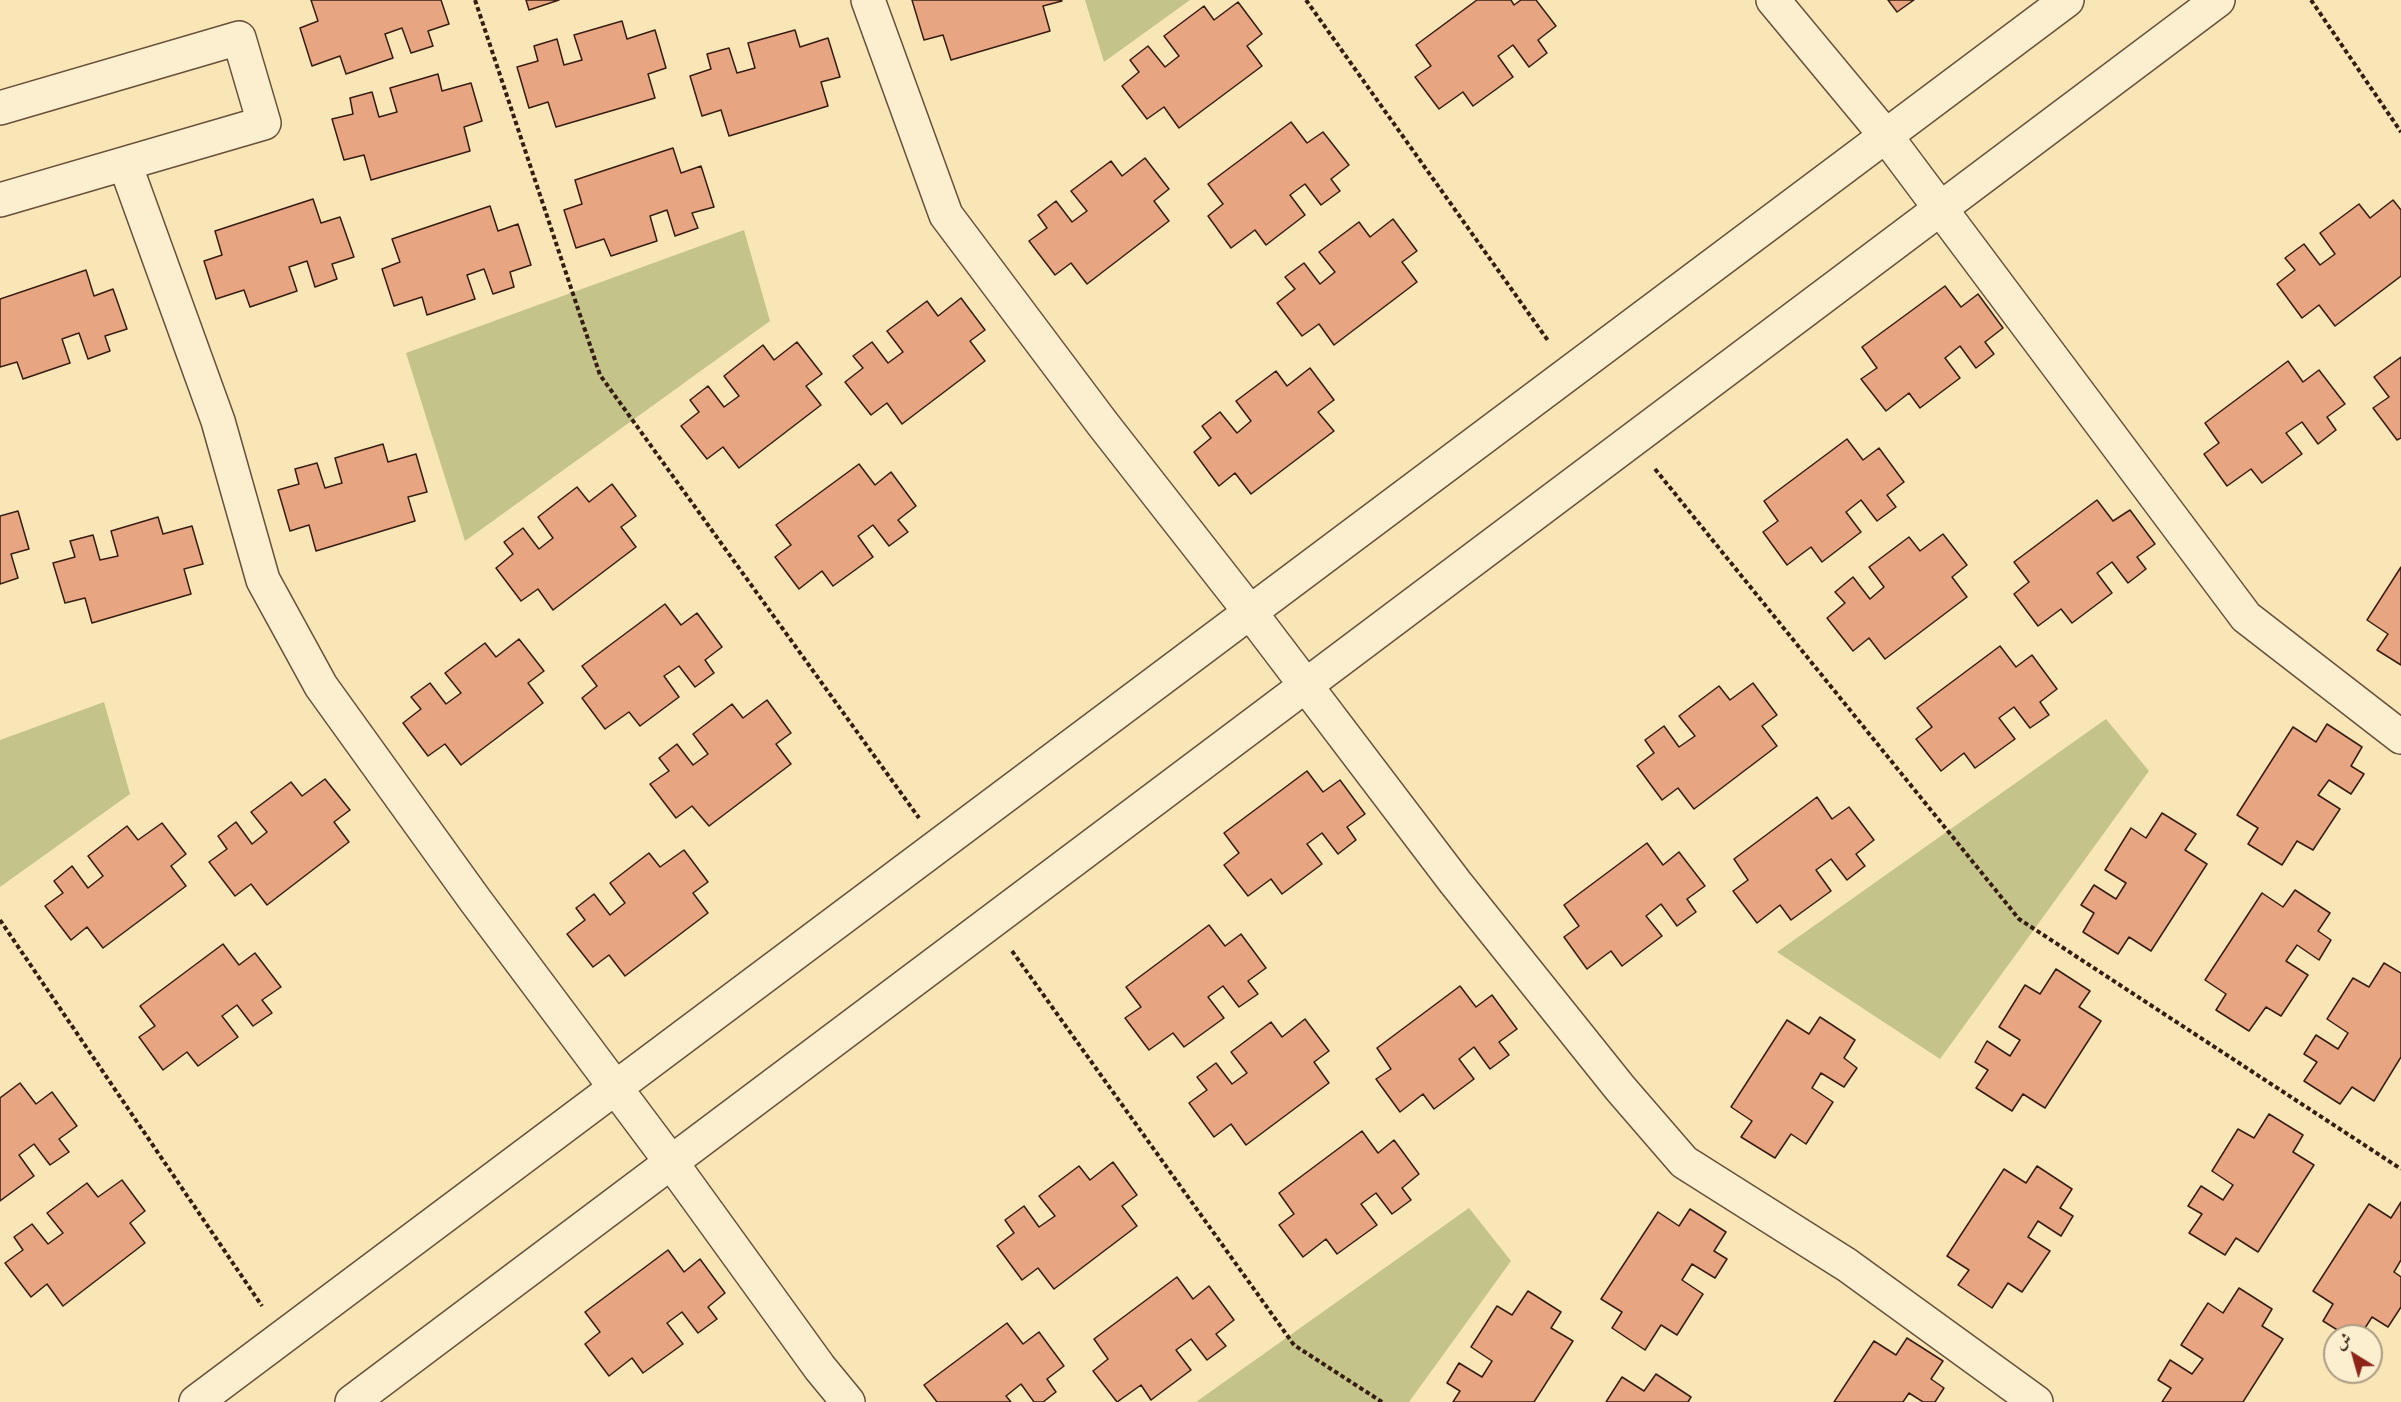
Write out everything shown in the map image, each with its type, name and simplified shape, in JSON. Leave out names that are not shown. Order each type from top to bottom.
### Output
[{"type":"street","points":[[868,0],[946,215],[1102,423],[1250,612],[1455,882],[1620,1088],[1684,1162],[1847,1264],[2036,1402]]},
{"type":"street","points":[[1773,0],[1886,136],[2246,616],[2401,737]]},
{"type":"street","points":[[196,1402],[2067,0]]},
{"type":"street","points":[[352,1402],[2218,0]]},
{"type":"street","points":[[0,108],[239,38],[264,123],[0,200]]},
{"type":"street","points":[[125,164],[218,422],[263,579],[321,686],[475,900],[671,1162],[820,1368],[848,1402]]},
{"type":"path","points":[[476,0],[600,375],[938,845]]},
{"type":"path","points":[[1306,0],[1570,372]]},
{"type":"path","points":[[2311,0],[2401,132]]},
{"type":"path","points":[[1632,440],[2019,919],[2401,1169]]},
{"type":"path","points":[[0,920],[283,1337]]},
{"type":"path","points":[[991,922],[1294,1345],[1382,1402]]},
{"type":"green space","points":[[1085,0],[1190,0],[1104,62]]},
{"type":"green space","points":[[744,230],[770,321],[465,541],[406,353]]},
{"type":"green space","points":[[104,702],[130,794],[0,887],[0,740]]},
{"type":"green space","points":[[2106,719],[2149,771],[1940,1059],[1777,952]]},
{"type":"green space","points":[[1469,1208],[1511,1261],[1409,1402],[1196,1402]]},
{"type":"building","points":[[311,0],[441,0],[449,24],[428,31],[433,46],[411,53],[402,28],[385,34],[393,58],[346,74],[340,56],[312,66],[300,28],[318,21]]},
{"type":"building","points":[[526,0],[559,0],[529,10]]},
{"type":"building","points":[[912,0],[1062,1],[1043,6],[1050,31],[951,60],[943,35],[924,40]]},
{"type":"building","points":[[1477,0],[1511,0],[1514,5],[1521,0],[1536,0],[1556,26],[1538,40],[1547,53],[1529,67],[1513,45],[1498,56],[1513,77],[1473,106],[1463,92],[1439,109],[1415,77],[1431,66],[1416,45]]},
{"type":"building","points":[[1888,0],[1914,0],[1897,12]]},
{"type":"building","points":[[1238,2],[1262,34],[1247,46],[1262,66],[1179,128],[1164,107],[1147,119],[1122,86],[1139,72],[1130,60],[1148,46],[1165,67],[1179,56],[1164,36],[1204,6],[1214,20]]},
{"type":"building","points":[[622,21],[627,39],[655,30],[666,68],[648,74],[655,98],[556,127],[548,102],[529,108],[517,67],[538,61],[534,46],[557,39],[564,65],[582,60],[574,35]]},
{"type":"building","points":[[795,30],[800,47],[828,38],[840,77],[821,82],[828,106],[729,136],[721,110],[702,116],[690,76],[711,69],[707,54],[729,48],[737,73],[755,68],[748,43]]},
{"type":"building","points":[[438,74],[442,91],[471,83],[482,121],[464,127],[470,151],[371,180],[364,155],[344,160],[332,119],[353,114],[350,98],[372,92],[379,117],[397,112],[390,88]]},
{"type":"building","points":[[1291,122],[1307,143],[1323,132],[1349,165],[1331,179],[1340,191],[1321,205],[1305,184],[1290,195],[1305,215],[1266,245],[1255,230],[1231,248],[1208,216],[1223,204],[1208,184]]},
{"type":"building","points":[[673,148],[681,173],[701,166],[714,207],[692,213],[698,228],[675,236],[667,210],[650,216],[657,241],[611,256],[604,239],[576,248],[564,210],[582,204],[575,180]]},
{"type":"building","points":[[1145,158],[1169,189],[1154,201],[1169,221],[1087,284],[1071,263],[1055,275],[1029,241],[1047,228],[1038,215],[1056,201],[1072,222],[1087,211],[1071,191],[1111,161],[1122,176]]},
{"type":"building","points":[[313,199],[321,223],[340,217],[354,257],[332,264],[337,279],[315,287],[307,261],[289,267],[297,291],[250,307],[244,290],[216,299],[204,261],[222,255],[215,231]]},
{"type":"building","points":[[2393,200],[2401,210],[2401,276],[2335,326],[2319,305],[2302,318],[2277,284],[2295,270],[2285,258],[2304,244],[2320,265],[2335,254],[2320,233],[2359,204],[2370,218]]},
{"type":"building","points":[[490,206],[498,231],[518,224],[531,265],[510,272],[514,287],[493,294],[484,269],[467,275],[475,299],[427,315],[422,297],[394,306],[382,269],[400,262],[392,239]]},
{"type":"building","points":[[1393,219],[1417,251],[1402,262],[1417,282],[1334,345],[1319,324],[1302,336],[1277,303],[1295,289],[1285,277],[1304,263],[1320,284],[1335,272],[1319,252],[1359,222],[1370,237]]},
{"type":"building","points":[[86,270],[94,296],[113,289],[127,329],[105,336],[110,351],[88,359],[79,333],[62,339],[70,363],[23,379],[17,362],[0,367],[0,299]]},
{"type":"building","points":[[1945,286],[1961,307],[1978,294],[2003,328],[1985,342],[1994,354],[1976,368],[1960,346],[1945,358],[1960,378],[1920,408],[1909,393],[1886,411],[1861,379],[1877,368],[1862,347]]},
{"type":"building","points":[[961,298],[985,330],[970,341],[985,361],[902,424],[887,403],[871,415],[845,382],[863,368],[853,356],[872,342],[888,363],[903,352],[887,331],[927,301],[938,316]]},
{"type":"building","points":[[797,342],[822,374],[806,386],[821,405],[739,468],[723,447],[707,459],[681,426],[699,412],[690,400],[708,386],[724,407],[739,396],[724,376],[763,345],[774,360]]},
{"type":"building","points":[[2401,357],[2401,438],[2397,440],[2373,408],[2389,397],[2374,377]]},
{"type":"building","points":[[2288,361],[2303,382],[2319,370],[2345,404],[2327,417],[2336,430],[2318,444],[2302,422],[2286,433],[2302,454],[2262,483],[2251,469],[2227,486],[2204,454],[2219,443],[2205,423]]},
{"type":"building","points":[[1310,368],[1334,400],[1318,412],[1334,431],[1251,494],[1235,473],[1219,486],[1194,452],[1211,438],[1202,426],[1220,412],[1237,433],[1251,421],[1236,401],[1276,371],[1287,386]]},
{"type":"building","points":[[1847,439],[1863,460],[1879,448],[1904,482],[1887,495],[1896,507],[1877,521],[1861,500],[1846,512],[1861,532],[1822,562],[1811,547],[1787,565],[1763,532],[1778,521],[1764,501]]},
{"type":"building","points":[[383,444],[388,462],[416,454],[427,492],[408,497],[415,521],[316,551],[309,525],[290,531],[278,490],[299,484],[295,469],[317,463],[325,488],[342,483],[335,458]]},
{"type":"building","points":[[859,464],[875,485],[891,472],[916,506],[898,520],[908,532],[889,546],[873,525],[858,536],[873,557],[833,586],[822,571],[799,589],[775,557],[791,545],[776,525]]},
{"type":"building","points":[[612,484],[636,516],[621,527],[636,547],[553,610],[538,589],[521,601],[496,568],[513,554],[504,542],[523,528],[539,549],[553,538],[538,517],[577,487],[589,502]]},
{"type":"building","points":[[2097,500],[2113,521],[2130,510],[2155,544],[2137,557],[2146,569],[2128,583],[2112,562],[2097,573],[2112,593],[2072,623],[2061,609],[2038,626],[2014,594],[2029,582],[2014,562]]},
{"type":"building","points":[[18,511],[29,549],[11,554],[18,578],[0,584],[0,516]]},
{"type":"building","points":[[158,517],[163,534],[192,526],[203,564],[184,569],[191,594],[92,623],[85,598],[65,603],[53,563],[75,557],[70,541],[93,535],[100,560],[118,556],[111,531]]},
{"type":"building","points":[[1943,534],[1967,565],[1952,577],[1967,597],[1885,659],[1869,638],[1853,651],[1827,618],[1845,603],[1835,592],[1853,577],[1870,599],[1884,587],[1869,567],[1909,537],[1920,551]]},
{"type":"building","points":[[2401,567],[2401,665],[2377,650],[2388,634],[2367,620]]},
{"type":"building","points":[[665,604],[681,625],[697,613],[722,647],[705,660],[714,673],[695,687],[679,666],[664,676],[679,697],[640,726],[629,712],[605,729],[582,698],[597,686],[582,666]]},
{"type":"building","points":[[519,639],[544,671],[528,683],[543,703],[461,765],[445,744],[428,756],[403,723],[421,709],[411,697],[430,683],[446,704],[461,693],[445,673],[485,643],[496,657]]},
{"type":"building","points":[[2000,646],[2016,667],[2032,655],[2057,689],[2040,702],[2049,715],[2030,728],[2014,707],[1999,718],[2015,739],[1975,768],[1964,753],[1941,771],[1916,739],[1932,727],[1917,708]]},
{"type":"building","points":[[1753,683],[1777,715],[1762,726],[1777,746],[1694,809],[1678,788],[1662,800],[1637,766],[1654,753],[1645,740],[1664,726],[1679,747],[1695,736],[1679,716],[1719,686],[1730,700]]},
{"type":"building","points":[[767,700],[791,733],[776,744],[791,764],[709,826],[692,806],[676,818],[650,784],[669,771],[659,758],[677,744],[693,765],[708,754],[693,734],[732,704],[743,718]]},
{"type":"building","points":[[2327,724],[2362,747],[2351,766],[2364,774],[2351,794],[2329,780],[2318,795],[2340,809],[2313,850],[2297,841],[2282,865],[2248,844],[2258,828],[2237,815],[2293,727],[2316,742]]},
{"type":"building","points":[[1307,771],[1323,792],[1340,780],[1365,814],[1347,827],[1356,840],[1338,854],[1322,833],[1307,844],[1322,864],[1282,894],[1271,879],[1248,896],[1224,865],[1239,853],[1224,833]]},
{"type":"building","points":[[325,779],[350,810],[334,822],[349,842],[267,905],[251,884],[235,896],[209,862],[227,849],[218,836],[236,822],[252,844],[267,832],[251,812],[291,782],[302,796]]},
{"type":"building","points":[[1817,797],[1832,819],[1849,807],[1874,840],[1856,854],[1865,866],[1847,880],[1831,859],[1816,870],[1831,891],[1791,920],[1780,905],[1757,923],[1733,891],[1748,880],[1734,859]]},
{"type":"building","points":[[2162,813],[2196,834],[2185,850],[2207,864],[2151,951],[2129,937],[2118,954],[2083,932],[2094,913],[2081,905],[2094,885],[2116,899],[2126,883],[2105,870],[2131,828],[2146,838]]},
{"type":"building","points":[[162,823],[186,854],[171,866],[186,886],[103,948],[87,927],[71,940],[45,906],[63,893],[54,881],[72,866],[88,888],[103,876],[88,856],[127,826],[138,840]]},
{"type":"building","points":[[1647,843],[1663,865],[1679,852],[1705,886],[1687,899],[1696,912],[1677,926],[1661,904],[1646,916],[1662,936],[1622,966],[1611,951],[1587,969],[1564,937],[1579,926],[1564,905]]},
{"type":"building","points":[[684,850],[708,882],[693,893],[708,913],[625,976],[609,955],[593,967],[567,934],[585,920],[576,908],[594,894],[610,915],[625,903],[610,883],[649,853],[660,867]]},
{"type":"building","points":[[2295,890],[2330,913],[2318,931],[2331,940],[2319,960],[2297,945],[2286,961],[2308,975],[2281,1016],[2266,1007],[2249,1031],[2216,1010],[2226,994],[2205,980],[2262,893],[2283,907]]},
{"type":"building","points":[[1209,925],[1225,946],[1241,934],[1266,968],[1248,981],[1258,994],[1239,1007],[1223,986],[1208,997],[1224,1018],[1184,1047],[1173,1033],[1149,1050],[1125,1018],[1141,1007],[1126,987]]},
{"type":"building","points":[[223,944],[239,965],[255,953],[281,987],[262,1000],[272,1013],[253,1026],[237,1005],[222,1016],[238,1037],[198,1066],[187,1052],[163,1070],[139,1037],[155,1026],[140,1006]]},
{"type":"building","points":[[2384,963],[2401,973],[2401,1057],[2374,1101],[2352,1087],[2340,1104],[2304,1081],[2317,1062],[2304,1054],[2316,1035],[2338,1049],[2348,1033],[2327,1019],[2353,978],[2369,987]]},
{"type":"building","points":[[2056,969],[2090,991],[2079,1007],[2101,1021],[2045,1108],[2023,1094],[2012,1111],[1976,1088],[1988,1070],[1975,1062],[1987,1041],[2010,1056],[2020,1040],[1999,1027],[2025,985],[2040,994]]},
{"type":"building","points":[[1460,986],[1476,1007],[1492,995],[1517,1029],[1499,1042],[1509,1055],[1490,1069],[1474,1047],[1459,1059],[1474,1079],[1434,1109],[1423,1094],[1400,1112],[1376,1079],[1391,1069],[1377,1048]]},
{"type":"building","points":[[1820,1017],[1855,1040],[1844,1058],[1857,1068],[1844,1087],[1821,1073],[1812,1088],[1833,1102],[1806,1144],[1791,1134],[1775,1158],[1741,1137],[1752,1121],[1731,1107],[1787,1020],[1809,1034]]},
{"type":"building","points":[[1305,1019],[1329,1051],[1314,1062],[1329,1083],[1246,1145],[1231,1124],[1214,1137],[1189,1103],[1207,1090],[1197,1077],[1216,1063],[1232,1084],[1247,1073],[1231,1052],[1271,1022],[1282,1037]]},
{"type":"building","points":[[20,1083],[36,1104],[52,1092],[77,1126],[59,1139],[69,1152],[50,1165],[34,1144],[19,1155],[34,1176],[0,1201],[0,1098]]},
{"type":"building","points":[[2269,1114],[2303,1135],[2293,1152],[2314,1165],[2258,1252],[2236,1238],[2225,1255],[2189,1233],[2202,1214],[2188,1206],[2201,1186],[2223,1200],[2233,1185],[2212,1171],[2238,1129],[2254,1138]]},
{"type":"building","points":[[1362,1131],[1378,1153],[1394,1140],[1419,1174],[1402,1188],[1411,1200],[1392,1214],[1376,1193],[1361,1204],[1377,1225],[1337,1254],[1326,1239],[1303,1257],[1279,1225],[1294,1214],[1279,1193]]},
{"type":"building","points":[[1113,1162],[1137,1195],[1122,1206],[1137,1226],[1054,1289],[1038,1268],[1022,1280],[997,1246],[1014,1233],[1005,1220],[1024,1206],[1039,1227],[1055,1216],[1039,1196],[1079,1166],[1090,1180]]},
{"type":"building","points":[[2037,1166],[2072,1189],[2060,1208],[2073,1216],[2061,1236],[2038,1221],[2028,1237],[2050,1251],[2022,1292],[2008,1283],[1992,1308],[1958,1285],[1969,1270],[1947,1256],[2004,1169],[2026,1183]]},
{"type":"building","points":[[122,1180],[145,1211],[130,1223],[145,1243],[63,1306],[47,1284],[31,1297],[5,1263],[23,1250],[14,1237],[32,1224],[48,1244],[63,1233],[47,1213],[87,1183],[98,1197]]},
{"type":"building","points":[[2401,1202],[2401,1260],[2394,1272],[2401,1277],[2401,1307],[2388,1327],[2372,1317],[2368,1324],[2328,1324],[2323,1321],[2333,1304],[2313,1291],[2369,1204],[2391,1218]]},
{"type":"building","points":[[1690,1209],[1726,1232],[1714,1251],[1727,1259],[1715,1278],[1692,1264],[1682,1280],[1703,1294],[1677,1335],[1661,1325],[1645,1350],[1612,1328],[1622,1312],[1601,1299],[1658,1212],[1679,1226]]},
{"type":"building","points":[[668,1250],[684,1272],[700,1259],[725,1293],[708,1307],[717,1319],[698,1333],[682,1312],[667,1323],[683,1344],[643,1373],[632,1358],[609,1376],[585,1344],[600,1332],[585,1312]]},
{"type":"building","points":[[1177,1277],[1193,1299],[1209,1286],[1234,1320],[1216,1334],[1226,1346],[1207,1360],[1191,1339],[1176,1350],[1191,1370],[1151,1400],[1141,1385],[1117,1402],[1093,1371],[1108,1359],[1094,1339]]},
{"type":"building","points":[[2239,1288],[2272,1309],[2262,1326],[2283,1339],[2243,1402],[2162,1402],[2171,1388],[2158,1380],[2170,1360],[2192,1374],[2203,1359],[2181,1345],[2208,1303],[2223,1313]]},
{"type":"building","points":[[1528,1291],[1561,1312],[1551,1328],[1573,1341],[1534,1402],[1453,1402],[1460,1391],[1447,1383],[1459,1363],[1482,1377],[1492,1361],[1471,1347],[1497,1306],[1512,1315]]},
{"type":"building","points":[[1007,1323],[1023,1344],[1039,1332],[1064,1366],[1047,1379],[1056,1392],[1043,1402],[1034,1402],[1021,1384],[1006,1396],[1011,1402],[937,1402],[924,1385]]},
{"type":"building","points":[[1907,1338],[1943,1361],[1931,1379],[1944,1388],[1935,1402],[1923,1402],[1909,1393],[1903,1402],[1834,1402],[1874,1341],[1896,1355]]},
{"type":"building","points":[[1656,1374],[1691,1397],[1688,1402],[1606,1402],[1622,1377],[1644,1391]]}]
